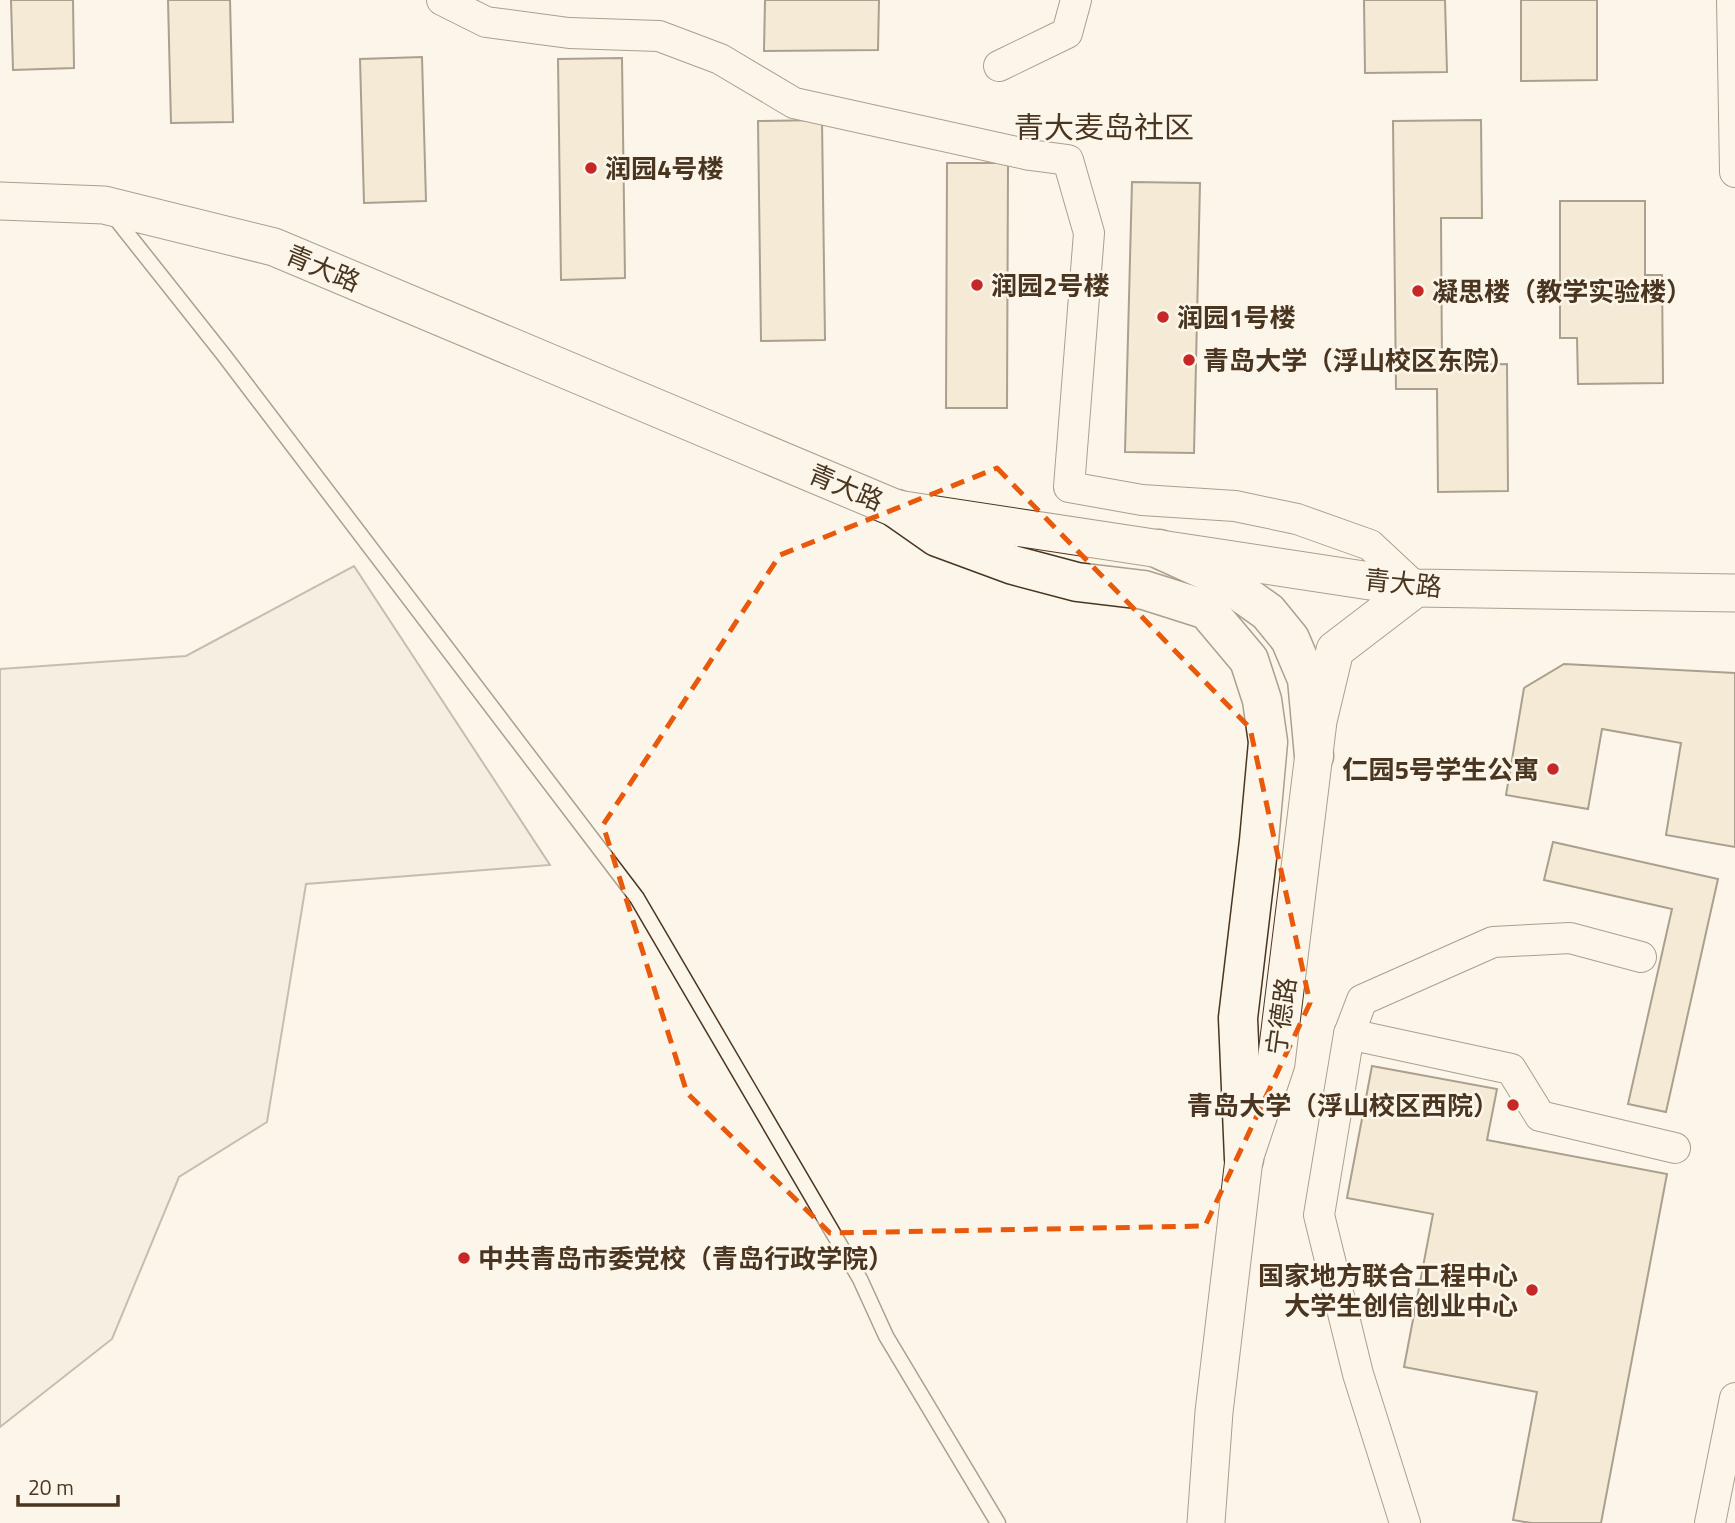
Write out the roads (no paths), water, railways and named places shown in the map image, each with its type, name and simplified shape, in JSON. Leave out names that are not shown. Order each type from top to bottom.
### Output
[{"type":"main road","points":[[897,509],[937,537],[1013,565],[1077,582],[1144,590],[1207,610],[1249,660],[1262,700],[1268,742],[1238,1018],[1244,1159]]},
{"type":"main road","points":[[1159,549],[1216,575],[1268,612],[1290,639],[1307,678],[1314,756]]},
{"type":"street","points":[[442,0],[486,22],[569,33],[659,36],[720,60],[794,103],[1030,155],[1068,160],[1089,233],[1069,487],[1142,499],[1235,506],[1297,519],[1370,545],[1416,588]]},
{"type":"street","points":[[999,66],[1067,33],[1076,0]]},
{"type":"street","points":[[1733,8],[1735,172]]},
{"type":"street","name":"青大路","points":[[0,201],[104,205],[274,247],[897,509],[1416,588],[1735,593]]},
{"type":"street","name":"宁德路","points":[[1206,1523],[1214,1412],[1244,1159],[1276,1063],[1318,722],[1335,650],[1416,588]]},
{"type":"street","points":[[1405,1523],[1358,1374],[1319,1215],[1349,1034],[1362,1000],[1493,942],[1570,938],[1641,957]]},
{"type":"street","points":[[1349,1034],[1511,1069],[1540,1116],[1675,1148]]},
{"type":"street","points":[[1710,1523],[1735,1398]]},
{"type":"lane","points":[[104,205],[232,365],[638,898],[860,1279],[886,1336],[998,1523]]},
{"type":"place","name":"润园4号楼","points":[[591,168]]},
{"type":"place","name":"润园2号楼","points":[[977,285]]},
{"type":"place","name":"凝思楼（教学实验楼）","points":[[1418,291]]},
{"type":"place","name":"润园1号楼","points":[[1163,317]]},
{"type":"place","name":"青岛大学（浮山校区东院）","points":[[1189,360]]},
{"type":"place","name":"仁园5号学生公寓","points":[[1553,769]]},
{"type":"place","name":"青岛大学（浮山校区西院）","points":[[1513,1105]]},
{"type":"place","name":"中共青岛市委党校（青岛行政学院）","points":[[464,1258]]},
{"type":"place","name":"国家地方联合工程中心 大学生创信创业中心","points":[[1532,1290]]},
{"type":"district","name":"青大麦岛社区","points":[[1104,127]]}]
